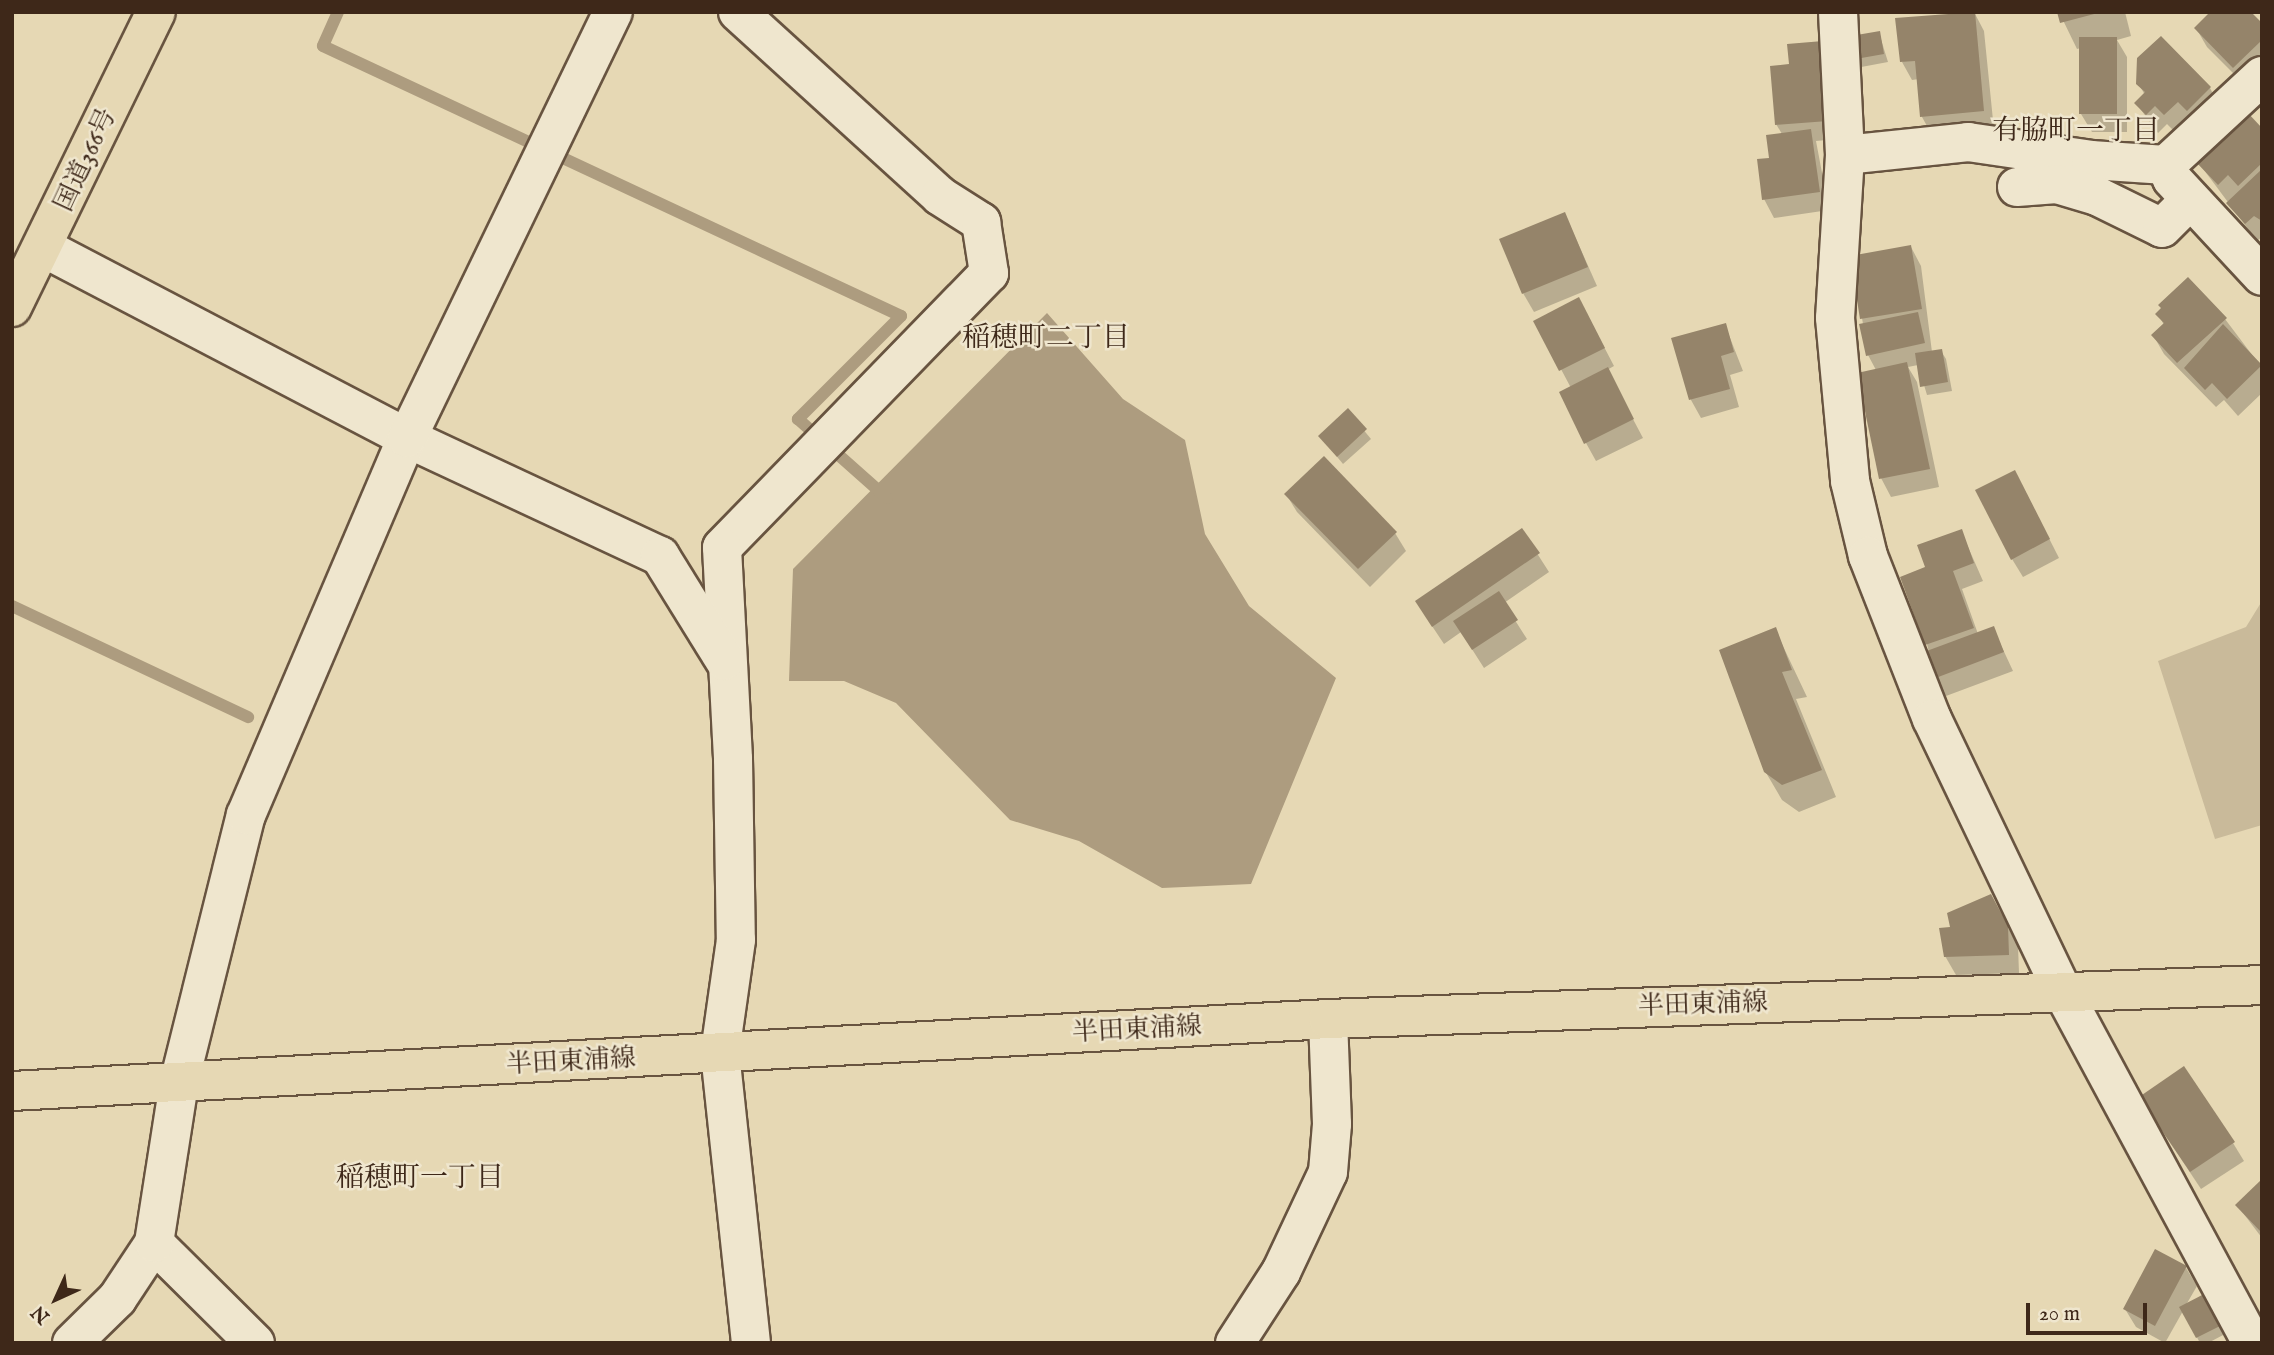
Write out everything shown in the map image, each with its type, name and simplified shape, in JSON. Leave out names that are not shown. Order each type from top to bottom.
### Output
[{"type":"main road","name":"国道366号","points":[[12,307],[44,248],[156,12]]},
{"type":"main road","name":"半田東浦線","points":[[12,1091],[1328,1019],[2262,985]]},
{"type":"street","points":[[72,1343],[117,1299],[154,1243],[179,1083],[246,815],[407,438],[613,12]]},
{"type":"street","points":[[1838,12],[1845,155],[1836,318],[1850,481],[1868,556],[1932,719],[2063,992],[2252,1343]]},
{"type":"street","points":[[751,16],[802,75],[940,196],[981,222],[989,273],[845,425],[722,548],[736,940],[720,1054],[751,1343]]},
{"type":"street","points":[[1845,155],[1968,142],[2091,160],[2166,164],[2262,76]]},
{"type":"street","points":[[2166,164],[2190,200],[2262,276]]},
{"type":"street","points":[[2017,187],[2057,184],[2097,196],[2162,228],[2190,200]]},
{"type":"street","points":[[44,248],[407,438],[660,556],[726,663]]},
{"type":"street","points":[[1236,1343],[1281,1272],[1328,1172],[1332,1124],[1328,1019]]},
{"type":"street","points":[[154,1243],[255,1343]]},
{"type":"shaded area","points":[[1047,313],[1123,399],[1185,440],[1205,534],[1249,606],[1336,678],[1251,884],[1162,888],[1079,841],[1010,820],[896,703],[844,681],[789,681],[793,569]]},
{"type":"shaded area","points":[[2262,601],[2262,825],[2215,839],[2158,661],[2246,627]]},
{"type":"building","points":[[1975,12],[1984,111],[1920,117],[1915,61],[1900,62],[1895,18]]},
{"type":"building","points":[[2057,12],[2098,12],[2098,13],[2060,23]]},
{"type":"building","points":[[2210,12],[2251,12],[2262,23],[2262,40],[2233,68],[2194,28]]},
{"type":"building","points":[[1880,31],[1884,54],[1850,60],[1845,37]]},
{"type":"building","points":[[2161,36],[2211,87],[2187,111],[2178,102],[2164,115],[2155,106],[2146,115],[2134,103],[2145,92],[2136,84],[2137,58]]},
{"type":"building","points":[[2079,37],[2117,37],[2117,114],[2079,114]]},
{"type":"building","points":[[1823,41],[1828,121],[1775,125],[1770,66],[1789,64],[1787,44]]},
{"type":"building","points":[[2247,112],[2262,128],[2262,163],[2238,186],[2228,175],[2218,185],[2196,162]]},
{"type":"building","points":[[1811,129],[1820,192],[1762,200],[1757,159],[1769,158],[1766,135]]},
{"type":"building","points":[[2262,169],[2262,221],[2254,216],[2245,224],[2226,203]]},
{"type":"building","points":[[1565,212],[1588,267],[1522,294],[1499,239]]},
{"type":"building","points":[[1911,245],[1922,309],[1860,319],[1850,256]]},
{"type":"building","points":[[2188,277],[2227,318],[2177,363],[2151,335],[2164,323],[2155,314],[2161,308],[2158,305]]},
{"type":"building","points":[[1579,297],[1605,348],[1559,371],[1533,321]]},
{"type":"building","points":[[1918,312],[1925,343],[1866,356],[1859,324]]},
{"type":"building","points":[[1726,323],[1734,352],[1721,356],[1730,389],[1689,400],[1671,338]]},
{"type":"building","points":[[2223,324],[2262,365],[2227,399],[2212,383],[2205,390],[2184,368]]},
{"type":"building","points":[[1942,349],[1948,382],[1920,387],[1915,353]]},
{"type":"building","points":[[1907,362],[1930,469],[1879,479],[1857,373]]},
{"type":"building","points":[[1608,367],[1634,419],[1584,444],[1559,392]]},
{"type":"building","points":[[1348,408],[1367,429],[1337,457],[1318,436]]},
{"type":"building","points":[[1324,456],[1397,532],[1358,569],[1284,494]]},
{"type":"building","points":[[2015,470],[2050,539],[2011,560],[1975,490]]},
{"type":"building","points":[[1522,528],[1540,553],[1432,627],[1415,601]]},
{"type":"building","points":[[1962,529],[1974,563],[1953,571],[1974,628],[1925,645],[1900,577],[1925,567],[1917,545]]},
{"type":"building","points":[[1499,591],[1518,620],[1472,650],[1453,621]]},
{"type":"building","points":[[1994,626],[2004,652],[1933,679],[1924,652]]},
{"type":"building","points":[[1776,627],[1792,670],[1782,672],[1822,770],[1782,785],[1764,772],[1719,650]]},
{"type":"building","points":[[1991,894],[2008,926],[2009,955],[1944,957],[1939,928],[1950,927],[1947,913]]},
{"type":"building","points":[[2184,1066],[2235,1142],[2190,1172],[2139,1097]]},
{"type":"building","points":[[2262,1179],[2262,1233],[2235,1205]]},
{"type":"building","points":[[2155,1249],[2187,1266],[2155,1326],[2123,1309]]},
{"type":"building","points":[[2206,1293],[2222,1325],[2196,1338],[2179,1307]]},
{"type":"waterway","points":[[338,12],[323,46],[901,316],[798,419],[887,498]]},
{"type":"waterway","points":[[12,606],[248,717]]},
{"type":"district","name":"有脇町一丁目","points":[[2076,132]]},
{"type":"district","name":"稲穂町二丁目","points":[[1046,339]]},
{"type":"district","name":"稲穂町一丁目","points":[[420,1179]]}]
